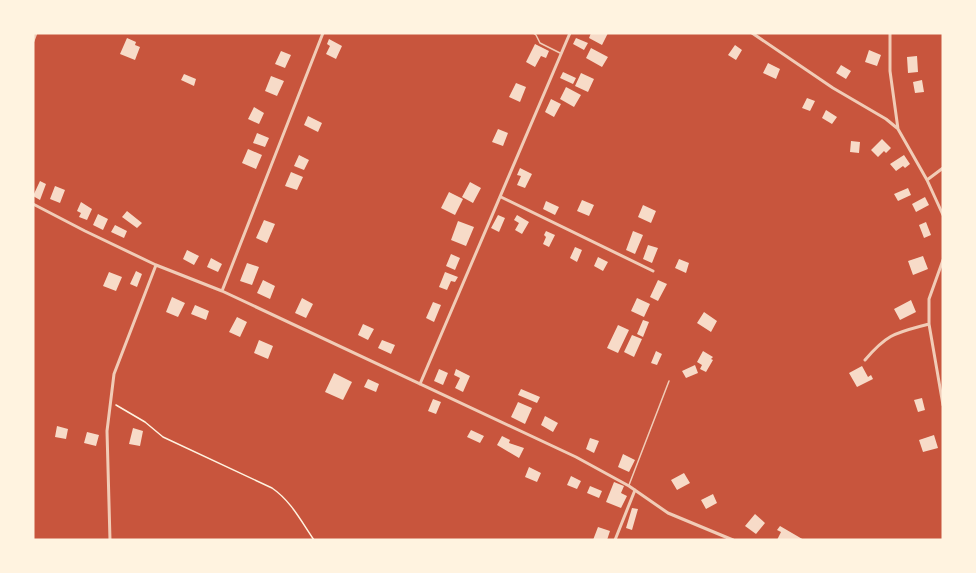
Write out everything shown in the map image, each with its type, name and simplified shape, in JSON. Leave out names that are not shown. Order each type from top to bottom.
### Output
[{"type":"street","points":[[33,41],[36,33]]},
{"type":"street","points":[[222,291],[323,33]]},
{"type":"street","points":[[420,384],[570,33]]},
{"type":"street","points":[[752,33],[898,129]]},
{"type":"street","points":[[890,33],[890,71],[898,129],[927,180],[943,215]]},
{"type":"street","points":[[927,180],[943,168]]},
{"type":"street","points":[[501,197],[653,271]]},
{"type":"street","points":[[33,204],[156,265],[222,291],[576,457],[629,486],[668,513],[733,540]]},
{"type":"street","points":[[943,260],[929,299],[929,324],[943,405]]},
{"type":"street","points":[[110,540],[107,431],[114,374],[156,265]]},
{"type":"street","points":[[865,360],[879,344],[892,335],[929,324]]},
{"type":"street","points":[[615,540],[635,490]]},
{"type":"lane","points":[[532,33],[536,35],[540,43],[561,54]]},
{"type":"lane","points":[[629,486],[669,381]]},
{"type":"path","points":[[111,401],[145,422],[163,437],[272,488],[290,503],[314,540]]},
{"type":"building","points":[[591,33],[608,33],[602,45],[589,38]]},
{"type":"building","points":[[127,38],[136,42],[135,45],[140,47],[135,60],[120,54]]},
{"type":"building","points":[[576,38],[588,43],[584,50],[573,44]]},
{"type":"building","points":[[329,39],[342,46],[336,59],[326,54],[330,46],[327,44]]},
{"type":"building","points":[[535,44],[549,51],[546,58],[541,56],[535,67],[526,62]]},
{"type":"building","points":[[735,45],[742,50],[736,60],[728,55]]},
{"type":"building","points":[[591,48],[608,57],[602,67],[586,58]]},
{"type":"building","points":[[869,50],[881,55],[877,66],[865,62]]},
{"type":"building","points":[[281,51],[291,55],[285,68],[275,64]]},
{"type":"building","points":[[917,56],[918,72],[908,73],[907,57]]},
{"type":"building","points":[[768,63],[780,69],[776,79],[763,73]]},
{"type":"building","points":[[841,65],[851,71],[846,79],[836,73]]},
{"type":"building","points":[[563,72],[576,78],[573,84],[560,78]]},
{"type":"building","points":[[581,73],[594,79],[588,92],[575,86]]},
{"type":"building","points":[[184,74],[196,79],[194,86],[181,80]]},
{"type":"building","points":[[271,76],[284,81],[277,96],[265,91]]},
{"type":"building","points":[[922,80],[924,92],[915,93],[913,82]]},
{"type":"building","points":[[516,83],[526,87],[520,102],[509,97]]},
{"type":"building","points":[[566,87],[581,95],[574,107],[560,99]]},
{"type":"building","points":[[807,98],[815,101],[810,111],[802,108]]},
{"type":"building","points":[[551,99],[561,104],[554,117],[545,112]]},
{"type":"building","points":[[254,107],[264,113],[259,124],[248,119]]},
{"type":"building","points":[[826,110],[837,117],[832,124],[822,118]]},
{"type":"building","points":[[308,116],[322,123],[318,132],[304,125]]},
{"type":"building","points":[[498,129],[508,133],[503,146],[492,142]]},
{"type":"building","points":[[257,133],[269,138],[265,147],[253,143]]},
{"type":"building","points":[[882,139],[891,148],[878,157],[871,150]]},
{"type":"building","points":[[851,141],[860,142],[859,153],[850,152]]},
{"type":"building","points":[[248,149],[262,155],[256,169],[242,163]]},
{"type":"building","points":[[299,155],[309,160],[304,170],[294,166]]},
{"type":"building","points":[[904,155],[910,164],[896,171],[890,164]]},
{"type":"building","points":[[520,168],[532,174],[525,188],[517,185],[521,176],[517,175]]},
{"type":"building","points":[[291,172],[303,177],[297,190],[285,186]]},
{"type":"building","points":[[40,181],[46,184],[40,200],[33,196]]},
{"type":"building","points":[[470,182],[481,188],[473,203],[462,197]]},
{"type":"building","points":[[55,186],[65,190],[60,203],[50,199]]},
{"type":"building","points":[[908,188],[911,195],[898,201],[894,194]]},
{"type":"building","points":[[449,192],[463,199],[455,215],[441,208]]},
{"type":"building","points":[[925,197],[929,205],[916,212],[912,204]]},
{"type":"building","points":[[582,200],[594,205],[589,216],[577,211]]},
{"type":"building","points":[[546,201],[559,207],[555,215],[543,209]]},
{"type":"building","points":[[81,202],[92,209],[87,220],[79,217],[81,213],[77,211]]},
{"type":"building","points":[[643,205],[656,211],[651,223],[638,217]]},
{"type":"building","points":[[127,211],[142,223],[137,228],[122,217]]},
{"type":"building","points":[[98,214],[108,219],[103,230],[93,225]]},
{"type":"building","points":[[498,215],[505,218],[499,232],[491,228]]},
{"type":"building","points":[[517,215],[529,222],[522,234],[515,230],[519,223],[514,220]]},
{"type":"building","points":[[264,220],[275,224],[267,243],[256,238]]},
{"type":"building","points":[[458,221],[474,227],[466,246],[451,240]]},
{"type":"building","points":[[926,222],[931,235],[924,238],[919,225]]},
{"type":"building","points":[[115,225],[127,231],[124,238],[111,232]]},
{"type":"building","points":[[546,231],[555,235],[549,247],[543,244]]},
{"type":"building","points":[[633,231],[643,235],[635,254],[626,250]]},
{"type":"building","points":[[648,245],[658,248],[652,263],[643,259]]},
{"type":"building","points":[[575,247],[582,250],[577,262],[570,258]]},
{"type":"building","points":[[187,250],[199,256],[194,265],[183,259]]},
{"type":"building","points":[[451,254],[460,258],[455,270],[446,266]]},
{"type":"building","points":[[923,256],[928,269],[913,275],[908,261]]},
{"type":"building","points":[[598,257],[608,262],[603,271],[594,266]]},
{"type":"building","points":[[211,258],[222,264],[218,272],[207,267]]},
{"type":"building","points":[[679,259],[689,263],[686,273],[675,268]]},
{"type":"building","points":[[247,263],[259,267],[252,285],[240,281]]},
{"type":"building","points":[[136,271],[142,274],[137,287],[130,284]]},
{"type":"building","points":[[109,272],[122,277],[116,291],[103,286]]},
{"type":"building","points":[[445,272],[458,277],[455,282],[451,281],[447,290],[439,287]]},
{"type":"building","points":[[263,280],[275,286],[270,299],[257,293]]},
{"type":"building","points":[[658,280],[667,284],[658,301],[650,297]]},
{"type":"building","points":[[172,297],[185,303],[178,317],[166,312]]},
{"type":"building","points":[[302,298],[313,304],[306,318],[295,313]]},
{"type":"building","points":[[637,298],[650,304],[644,317],[631,311]]},
{"type":"building","points":[[911,300],[916,312],[900,320],[894,309]]},
{"type":"building","points":[[433,302],[441,305],[434,322],[426,318]]},
{"type":"building","points":[[195,305],[209,311],[206,320],[191,314]]},
{"type":"building","points":[[704,312],[717,321],[711,332],[697,323]]},
{"type":"building","points":[[237,317],[247,322],[240,337],[229,332]]},
{"type":"building","points":[[643,320],[649,322],[643,337],[637,334]]},
{"type":"building","points":[[363,324],[374,329],[368,340],[358,335]]},
{"type":"building","points":[[618,325],[629,330],[618,353],[607,348]]},
{"type":"building","points":[[632,335],[642,339],[634,357],[624,352]]},
{"type":"building","points":[[259,340],[273,346],[268,359],[254,353]]},
{"type":"building","points":[[382,340],[395,345],[391,354],[378,348]]},
{"type":"building","points":[[656,351],[662,354],[657,365],[651,363]]},
{"type":"building","points":[[703,351],[713,357],[706,372],[700,369],[702,365],[697,362]]},
{"type":"building","points":[[695,365],[698,373],[686,378],[682,371]]},
{"type":"building","points":[[862,366],[868,377],[871,375],[873,379],[857,387],[849,373]]},
{"type":"building","points":[[439,369],[448,373],[443,385],[434,381]]},
{"type":"building","points":[[456,369],[470,376],[463,392],[455,388],[460,378],[454,375]]},
{"type":"building","points":[[334,373],[352,382],[343,400],[325,392]]},
{"type":"building","points":[[368,379],[379,384],[376,392],[364,387]]},
{"type":"building","points":[[521,389],[540,397],[537,403],[518,395]]},
{"type":"building","points":[[922,398],[925,410],[918,412],[914,400]]},
{"type":"building","points":[[433,399],[441,402],[436,414],[428,411]]},
{"type":"building","points":[[518,402],[532,408],[525,424],[511,417]]},
{"type":"building","points":[[545,416],[558,423],[553,432],[541,425]]},
{"type":"building","points":[[57,426],[68,429],[66,439],[55,437]]},
{"type":"building","points":[[133,428],[143,431],[140,446],[129,444]]},
{"type":"building","points":[[471,430],[484,436],[480,443],[467,437]]},
{"type":"building","points":[[87,432],[99,435],[96,446],[84,443]]},
{"type":"building","points":[[934,435],[938,448],[923,452],[919,440]]},
{"type":"building","points":[[502,436],[510,440],[509,443],[524,448],[519,458],[497,445]]},
{"type":"building","points":[[590,438],[599,441],[594,453],[586,449]]},
{"type":"building","points":[[623,454],[635,460],[629,472],[618,467]]},
{"type":"building","points":[[529,467],[541,473],[537,482],[525,477]]},
{"type":"building","points":[[684,473],[690,483],[677,490],[671,480]]},
{"type":"building","points":[[571,476],[581,481],[577,489],[567,485]]},
{"type":"building","points":[[614,482],[624,486],[621,493],[627,496],[621,508],[606,502]]},
{"type":"building","points":[[590,486],[602,491],[599,498],[587,493]]},
{"type":"building","points":[[713,494],[717,503],[706,509],[701,500]]},
{"type":"building","points":[[632,508],[638,509],[632,530],[626,528]]},
{"type":"building","points":[[755,514],[765,523],[756,534],[745,526]]},
{"type":"building","points":[[780,526],[804,540],[777,540],[781,532],[777,530]]},
{"type":"building","points":[[598,527],[610,531],[607,540],[593,540]]}]
